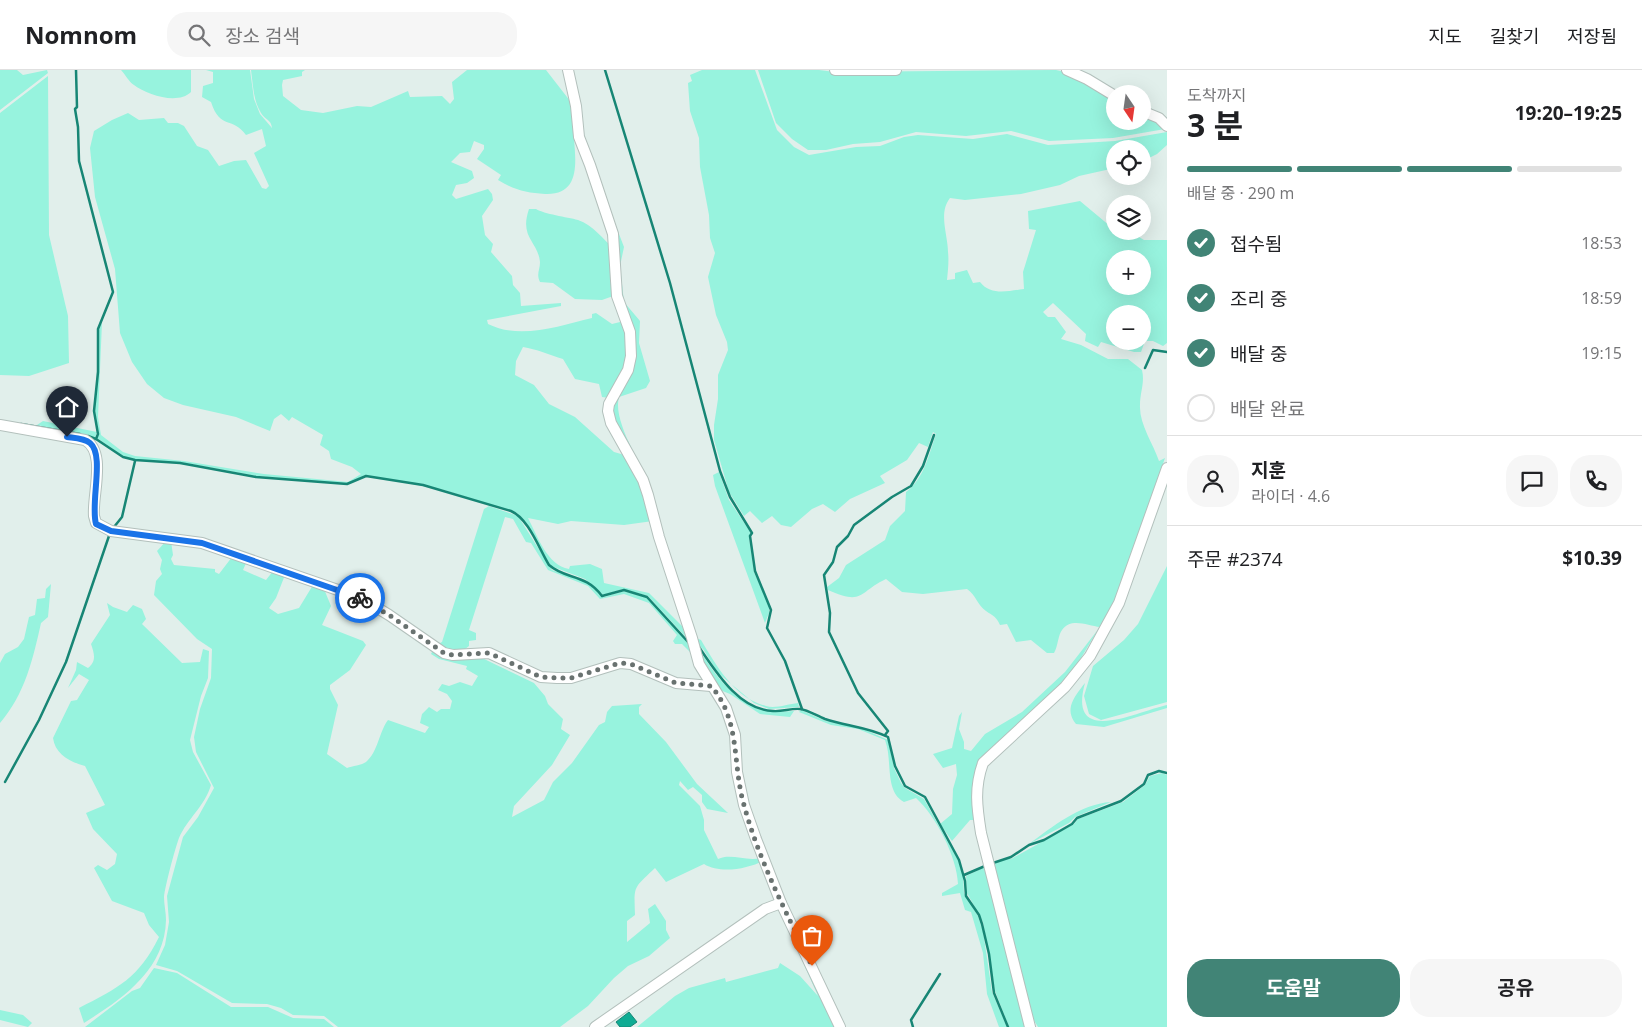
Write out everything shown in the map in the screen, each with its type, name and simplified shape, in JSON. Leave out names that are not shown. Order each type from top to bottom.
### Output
[{"type":"street","points":[[568,70],[576,106],[579,137],[592,169],[613,234],[617,296],[630,332],[631,356],[628,370],[612,397],[608,411],[614,431],[643,480],[659,538],[699,664],[711,686],[720,696],[729,715],[734,735],[737,772],[744,805],[781,903],[840,1027]]},
{"type":"street","points":[[835,70],[896,70]]},
{"type":"street","points":[[1067,70],[1106,91]]},
{"type":"street","points":[[1151,115],[1159,118],[1167,126]]},
{"type":"street","points":[[0,425],[85,440],[91,444],[96,452],[97,462],[94,516],[96,524],[100,527],[122,533],[202,543],[361,598],[444,653],[453,655],[489,653],[541,677],[557,678],[571,678],[620,663],[631,664],[676,683],[711,686]]},
{"type":"street","points":[[1030,1027],[981,833],[976,804],[978,776],[983,763],[1065,687],[1090,656],[1119,603],[1167,468]]},
{"type":"street","points":[[596,1027],[765,909],[781,903]]},
{"type":"shaded area","points":[[0,70],[17,70],[23,75],[47,70],[48,73],[0,110]]},
{"type":"shaded area","points":[[121,70],[191,70],[191,92],[178,98],[154,95],[130,82]]},
{"type":"shaded area","points":[[206,70],[250,70],[254,99],[260,114],[272,128],[256,103],[251,70],[305,70],[302,72],[302,76],[283,80],[283,96],[301,110],[323,113],[357,106],[371,107],[408,91],[410,97],[442,96],[450,104],[454,99],[452,82],[467,70],[546,70],[574,106],[575,161],[574,174],[569,185],[560,192],[545,194],[515,189],[498,180],[501,175],[477,159],[484,149],[484,145],[474,141],[470,152],[460,153],[451,162],[472,171],[474,178],[467,183],[456,185],[452,195],[456,199],[488,189],[492,194],[493,200],[482,216],[485,235],[493,244],[491,252],[512,276],[513,285],[520,293],[521,306],[561,303],[561,306],[487,320],[488,324],[500,329],[513,331],[540,330],[592,318],[592,314],[596,313],[612,324],[624,321],[630,356],[610,398],[602,397],[599,384],[575,379],[563,359],[528,348],[523,347],[516,361],[515,375],[534,385],[549,404],[575,417],[614,452],[628,456],[638,475],[653,521],[624,525],[571,521],[558,524],[528,518],[544,549],[555,562],[569,569],[570,566],[590,564],[602,569],[604,583],[649,593],[685,629],[692,644],[648,596],[623,589],[603,595],[585,579],[551,566],[524,521],[517,513],[444,490],[365,475],[347,484],[256,476],[180,462],[135,460],[123,456],[97,438],[99,434],[95,411],[99,330],[102,322],[98,417],[101,435],[123,452],[135,456],[184,461],[264,474],[348,482],[361,474],[352,467],[331,459],[329,451],[320,445],[323,435],[292,417],[289,421],[281,414],[274,419],[270,431],[236,417],[183,405],[164,398],[147,384],[132,362],[120,333],[115,269],[95,197],[90,148],[94,131],[128,113],[139,120],[164,118],[168,123],[178,123],[184,126],[197,146],[208,150],[219,166],[234,161],[246,160],[262,188],[266,189],[269,186],[254,153],[266,146],[262,129],[246,135],[241,129],[222,120],[218,116],[211,102],[202,97],[203,86],[213,83],[213,72]]},
{"type":"shaded area","points":[[702,70],[755,70],[777,130],[794,147],[809,155],[856,147],[880,146],[904,137],[918,135],[973,139],[1007,134],[1048,145],[1106,142],[1106,170],[1079,176],[1060,185],[1021,194],[965,200],[950,198],[946,204],[944,217],[948,245],[947,280],[955,279],[955,273],[967,270],[973,283],[980,282],[989,289],[1000,292],[1024,289],[1023,272],[1036,230],[1029,229],[1028,211],[1080,201],[1106,223],[1106,240],[1167,240],[1167,343],[1163,346],[1151,341],[1151,305],[1106,305],[1106,344],[1101,342],[1098,347],[1085,341],[1086,334],[1053,303],[1043,312],[1048,317],[1055,317],[1066,332],[1061,339],[1081,345],[1108,359],[1128,359],[1142,370],[1140,412],[1159,461],[1165,458],[1115,601],[1100,627],[1080,623],[1070,624],[1061,632],[1054,653],[1047,653],[1031,640],[1016,642],[1007,624],[1000,625],[996,618],[983,609],[973,594],[967,589],[923,594],[902,592],[886,579],[855,597],[840,595],[828,590],[827,587],[839,578],[846,565],[885,540],[890,526],[905,511],[906,492],[922,473],[936,434],[933,432],[928,447],[919,443],[907,460],[880,476],[885,483],[850,499],[835,512],[823,504],[812,509],[791,527],[781,525],[772,516],[762,523],[750,511],[744,516],[729,492],[714,440],[718,375],[728,350],[727,342],[716,315],[708,277],[715,253],[710,238],[709,215],[700,167],[699,138],[690,111],[688,83],[692,81],[690,75]]},
{"type":"shaded area","points":[[758,70],[819,70],[835,72],[1056,70],[1065,72],[1106,94],[1106,130],[1151,130],[1151,119],[1165,129],[1113,138],[1049,141],[1011,131],[966,136],[916,132],[880,142],[853,144],[826,150],[808,150],[792,139],[776,123]]},
{"type":"shaded area","points":[[48,76],[49,235],[68,316],[69,363],[29,376],[0,375],[0,113]]},
{"type":"shaded area","points":[[1167,132],[1167,145],[1151,157],[1151,140],[1121,140]]},
{"type":"shaded area","points":[[609,208],[624,247],[620,266],[624,302],[640,321],[639,343],[650,381],[646,388],[619,397],[618,407],[620,419],[629,444],[651,490],[615,426],[612,405],[632,370]]},
{"type":"shaded area","points":[[529,209],[536,209],[578,220],[588,225],[602,237],[614,249],[616,295],[602,300],[575,299],[553,283],[540,282],[538,277],[539,255],[526,227]]},
{"type":"shaded area","points":[[1127,350],[1142,350],[1141,352]]},
{"type":"shaded area","points":[[43,421],[97,432],[95,438],[37,425]]},
{"type":"shaded area","points":[[719,472],[729,500],[751,533],[749,538],[754,572],[769,605],[769,613],[765,623],[715,486],[713,475]]},
{"type":"shaded area","points":[[489,506],[518,516],[552,570],[585,581],[604,597],[624,591],[647,598],[657,606],[691,647],[705,678],[703,681],[691,653],[682,644],[675,644],[673,641],[677,635],[649,603],[624,594],[600,599],[588,586],[548,570],[531,543],[526,542],[513,519],[505,517],[469,630],[476,633],[476,640],[469,641],[469,646],[460,653],[436,645],[442,642],[484,509]]},
{"type":"shaded area","points":[[167,540],[171,541],[173,555],[171,559],[174,565],[215,569],[215,572],[219,574],[232,557],[247,561],[243,570],[266,580],[273,571],[285,575],[276,598],[269,608],[278,614],[299,608],[313,585],[324,589],[331,606],[322,625],[363,641],[366,645],[350,670],[330,685],[338,705],[327,754],[347,768],[364,763],[370,758],[388,720],[425,733],[429,727],[420,723],[422,714],[429,707],[437,712],[441,709],[450,709],[452,701],[447,694],[438,690],[442,684],[449,686],[460,682],[472,686],[478,676],[466,669],[467,666],[439,659],[431,654],[433,650],[478,656],[534,683],[545,696],[548,704],[563,719],[561,729],[570,735],[552,765],[514,806],[512,817],[544,800],[553,782],[572,763],[599,725],[605,722],[607,712],[612,706],[642,704],[639,707],[639,714],[666,742],[697,784],[728,813],[707,809],[702,802],[702,795],[693,787],[688,790],[680,781],[679,785],[700,806],[704,820],[704,830],[718,859],[723,857],[761,858],[763,861],[749,866],[725,870],[704,864],[666,882],[655,868],[636,888],[635,915],[627,921],[627,942],[650,923],[648,909],[655,904],[666,921],[666,930],[670,938],[649,956],[628,966],[588,1006],[560,1027],[338,1027],[324,1016],[293,1015],[281,1008],[267,1004],[232,1003],[177,971],[156,965],[165,945],[169,922],[167,896],[183,837],[198,817],[214,788],[196,752],[194,737],[200,709],[211,678],[212,649],[197,639],[154,595],[156,581],[162,574],[160,569],[162,560],[157,551]]},
{"type":"shaded area","points":[[1167,566],[1167,702],[1101,720],[1089,714],[1084,696],[1093,666],[1124,640],[1138,624]]},
{"type":"shaded area","points":[[51,584],[48,617],[41,623],[27,676],[16,700],[0,723],[0,663],[5,654],[18,647],[24,639],[29,617],[35,615],[37,599],[45,598],[46,589]]},
{"type":"shaded area","points":[[107,603],[127,612],[133,605],[142,609],[146,619],[142,624],[182,663],[200,662],[203,649],[209,651],[208,678],[201,696],[190,740],[193,752],[211,785],[205,799],[182,831],[177,843],[165,892],[166,920],[164,938],[158,954],[150,968],[139,981],[113,1004],[84,1023],[79,1008],[116,988],[126,980],[144,963],[159,937],[149,925],[144,913],[112,901],[94,868],[98,865],[107,870],[115,864],[117,854],[93,829],[86,813],[105,805],[85,766],[74,762],[60,753],[54,744],[53,738],[71,701],[77,700],[89,680],[79,674],[68,688],[76,670],[77,662],[88,668],[93,663],[94,654],[91,644],[110,615]]},
{"type":"shaded area","points":[[1098,630],[1078,663],[1062,684],[983,760],[976,820],[970,820],[952,841],[940,824],[952,814],[953,789],[957,775],[956,764],[943,768],[933,754],[952,748],[959,716],[962,712],[959,729],[964,742],[964,749],[971,751],[985,734],[1022,712],[1065,672]]},
{"type":"shaded area","points":[[696,638],[701,640],[732,685],[718,673],[703,649],[697,644]]},
{"type":"shaded area","points":[[699,649],[717,676],[737,696],[762,708],[777,711],[794,711],[790,717],[760,714],[730,694],[720,690],[707,673]]},
{"type":"shaded area","points":[[1085,683],[1082,703],[1086,715],[1095,720],[1108,721],[1167,705],[1167,708],[1104,727],[1076,724],[1072,719],[1072,703]]},
{"type":"shaded area","points":[[748,698],[770,707],[798,703],[799,707],[769,709],[754,703]]},
{"type":"shaded area","points":[[801,710],[826,721],[861,728],[888,740],[894,768],[901,783],[905,788],[924,799],[958,860],[963,876],[964,893],[978,916],[983,931],[992,992],[1007,1027],[999,1027],[987,994],[983,953],[971,912],[965,910],[960,893],[942,896],[942,893],[958,884],[957,873],[950,850],[938,826],[924,806],[916,798],[904,802],[894,791],[891,783],[885,740],[858,729],[831,725],[799,712]]},
{"type":"shaded area","points":[[1162,773],[1167,775],[1167,1027],[1038,1027],[1032,1017],[993,865],[1005,858],[1011,859],[1074,824],[1078,819],[1123,802],[1145,785],[1150,776]]},
{"type":"shaded area","points":[[1111,802],[1075,817],[1069,823],[1029,844],[1067,817],[1088,807]]},
{"type":"shaded area","points":[[987,866],[1028,1027],[1009,1027],[995,991],[983,922],[967,893],[966,876]]},
{"type":"shaded area","points":[[781,913],[838,1027],[637,1027],[675,996],[689,988],[725,978],[726,982],[778,968],[780,963],[800,976],[818,996]]},
{"type":"shaded area","points":[[154,968],[177,973],[231,1007],[268,1007],[293,1018],[324,1019],[334,1027],[85,1027],[132,991],[140,988]]},
{"type":"shaded area","points":[[0,1010],[23,1015],[32,1023],[28,1027],[0,1020]]},
{"type":"shaded area","points":[[629,1012],[637,1022],[630,1027],[620,1027],[616,1022]]},
{"type":"waterway","points":[[76,70],[77,107],[75,109],[78,127],[79,161],[113,292],[98,329],[98,372],[94,411],[98,434],[96,439]]},
{"type":"waterway","points":[[605,70],[670,283],[720,471],[730,497],[752,533],[750,536],[755,571],[771,610],[767,628],[785,661],[802,709]]},
{"type":"waterway","points":[[1145,368],[1153,350],[1167,352]]},
{"type":"waterway","points":[[21,424],[80,434]]},
{"type":"waterway","points":[[885,735],[888,731],[858,693],[829,632],[830,613],[824,575],[833,562],[837,547],[848,536],[854,525],[892,497],[911,486],[923,466],[934,435]]},
{"type":"waterway","points":[[88,436],[96,439],[123,457],[135,460],[180,463],[256,477],[347,484],[366,476],[423,485],[511,511],[528,527],[549,565],[555,570],[582,580],[596,589],[602,596],[624,590],[647,597],[689,643]]},
{"type":"waterway","points":[[114,527],[122,517],[135,461]]},
{"type":"waterway","points":[[5,782],[39,720],[66,662],[110,533]]},
{"type":"waterway","points":[[699,647],[721,678],[739,697],[749,704],[773,711],[803,710],[825,719],[873,731],[888,737],[895,766],[905,786],[925,797],[959,860],[965,881],[966,896],[979,915],[982,924],[989,954],[994,993],[1008,1027]]},
{"type":"waterway","points":[[993,863],[1011,857],[1029,845],[1044,840],[1072,824],[1077,818],[1121,801],[1144,784],[1148,775],[1159,771],[1167,773]]},
{"type":"waterway","points":[[964,875],[985,866]]},
{"type":"waterway","points":[[913,1027],[911,1020],[940,974]]},
{"type":"way so far","points":[[360,598],[377,607],[444,653],[463,655],[489,653],[541,677],[557,678],[571,678],[603,666],[620,663],[631,664],[676,683],[711,686],[720,696],[726,708],[734,735],[737,772],[749,821],[781,903],[812,966]]},
{"type":"route","points":[[67,437],[85,440],[91,444],[96,452],[97,462],[93,507],[96,524],[100,527],[122,533],[188,539],[360,598]]}]
